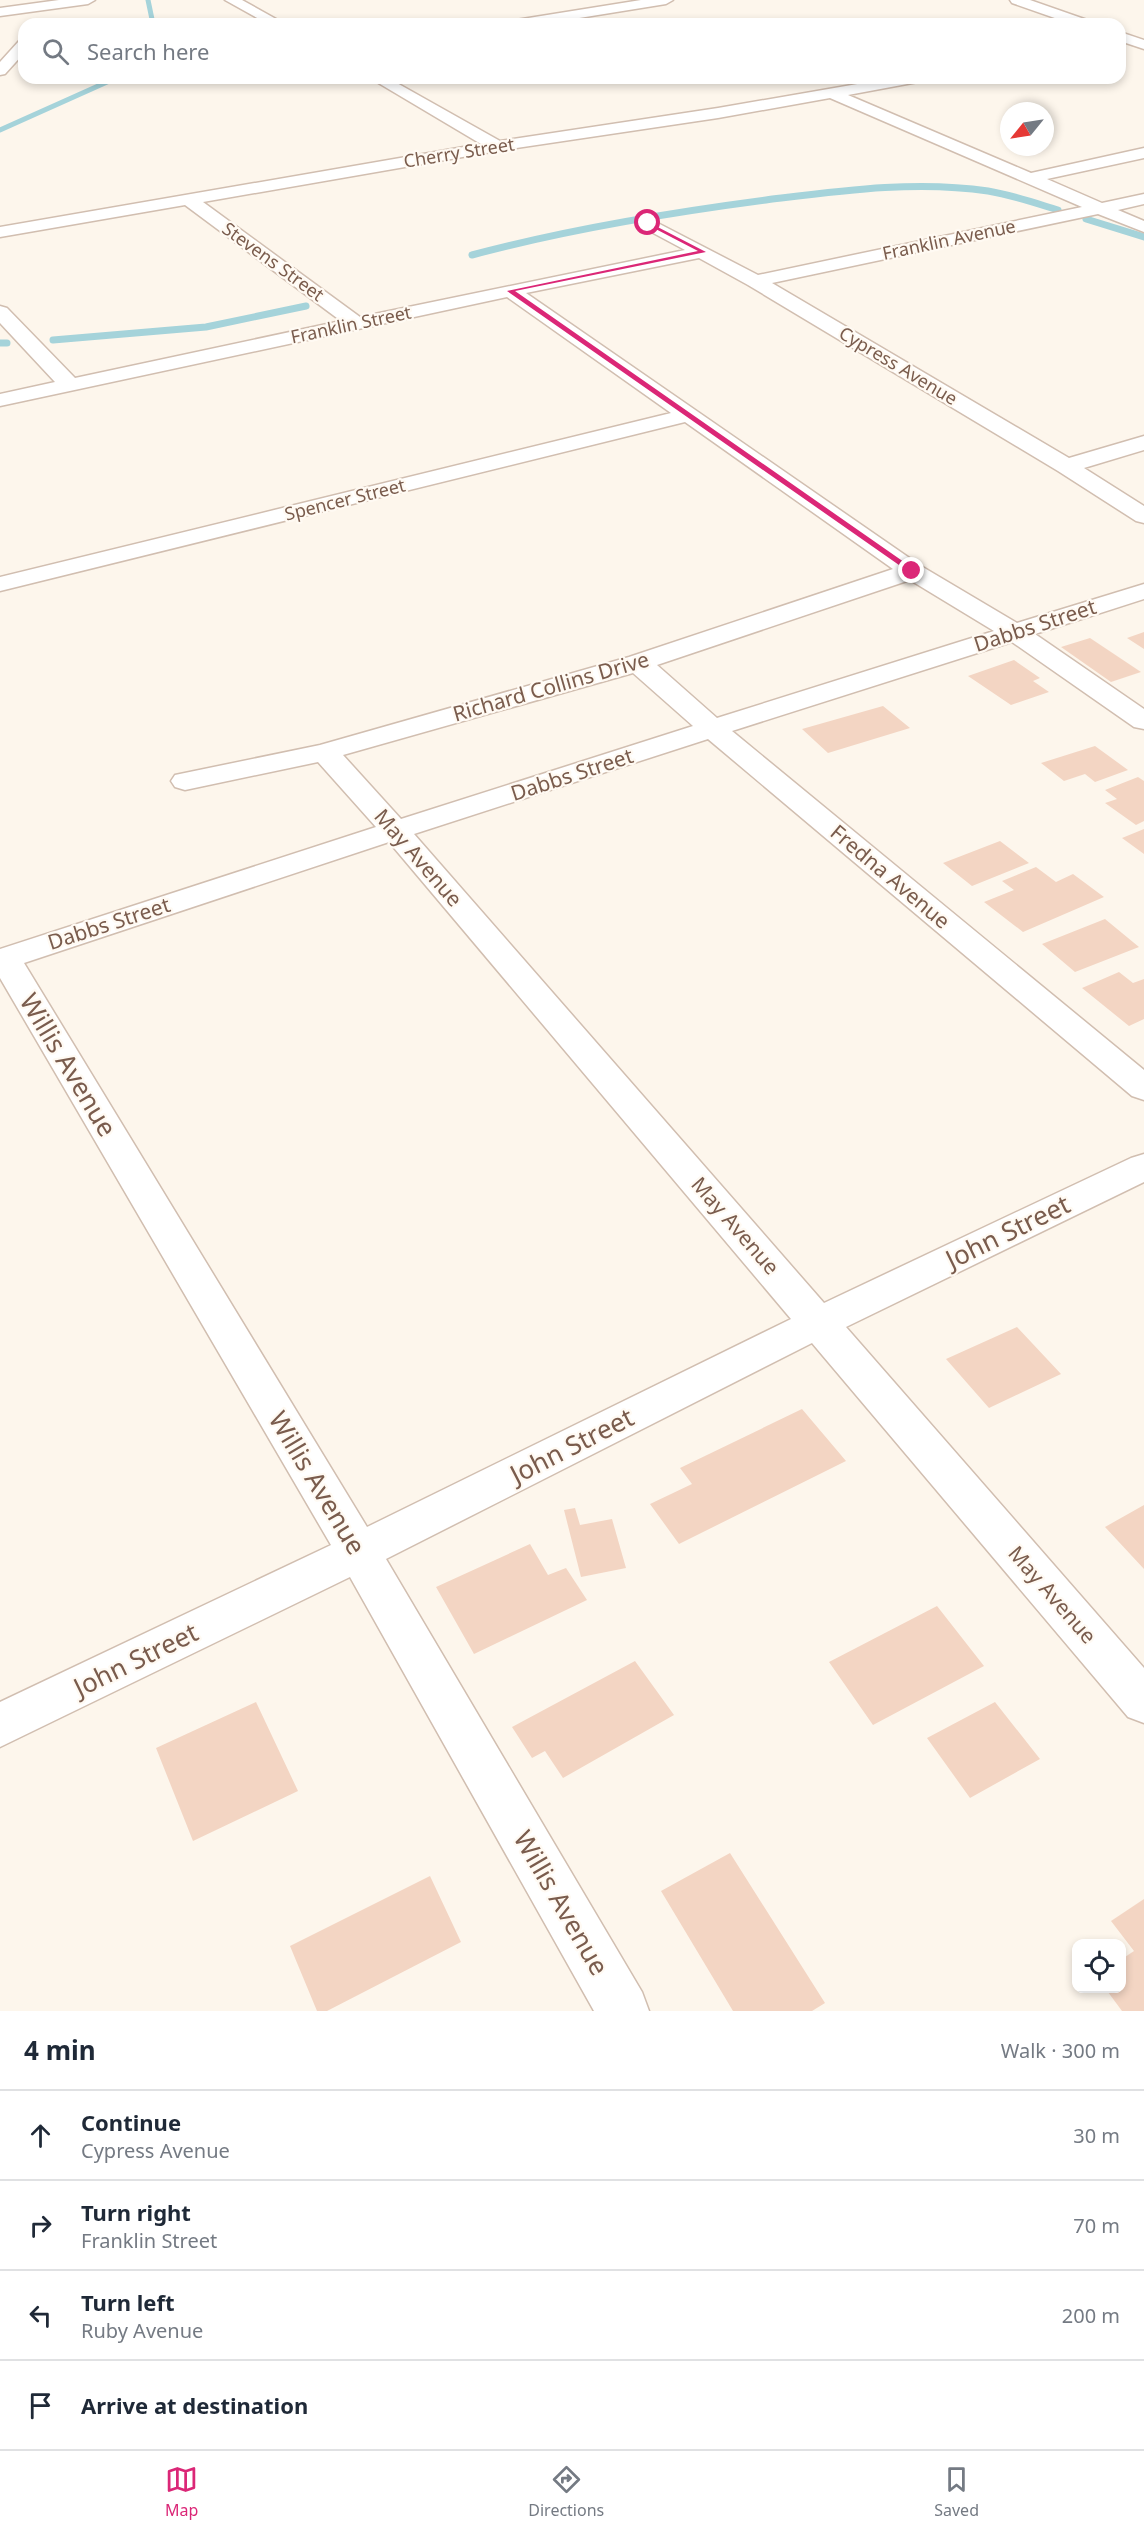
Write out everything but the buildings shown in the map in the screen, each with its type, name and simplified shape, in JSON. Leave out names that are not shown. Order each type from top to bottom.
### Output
[{"type":"street","points":[[0,12],[88,0]]},
{"type":"street","points":[[232,0],[266,18]]},
{"type":"street","points":[[613,0],[648,15]]},
{"type":"street","points":[[553,18],[666,0]]},
{"type":"street","points":[[1017,0],[1068,18]]},
{"type":"street","points":[[45,18],[55,5]]},
{"type":"street","points":[[0,71],[18,51]]},
{"type":"street","points":[[388,84],[498,146]]},
{"type":"street","name":"Cherry Street","points":[[0,232],[498,146],[686,118],[883,84]]},
{"type":"street","points":[[831,93],[1144,227]]},
{"type":"street","points":[[1029,178],[1144,153]]},
{"type":"street","name":"Franklin Avenue","points":[[755,281],[1144,199]]},
{"type":"street","name":"Stevens Street","points":[[189,200],[357,324]]},
{"type":"street","name":"Cypress Avenue","points":[[648,223],[755,281],[1066,466],[1144,516]]},
{"type":"street","name":"Franklin Street","points":[[0,400],[703,252]]},
{"type":"street","points":[[510,291],[912,571],[1016,633],[1144,721]]},
{"type":"street","points":[[0,312],[70,385]]},
{"type":"street","name":"Spencer Street","points":[[0,584],[689,415]]},
{"type":"street","points":[[1066,466],[1144,443]]},
{"type":"street","name":"Richard Collins Drive","points":[[185,781],[324,752],[638,663],[912,571]]},
{"type":"street","name":"Dabbs Street","points":[[2,959],[396,830],[1144,591]]},
{"type":"street","name":"Fredna Avenue","points":[[638,663],[714,730],[1144,1088]]},
{"type":"street","name":"May Avenue","points":[[324,752],[396,830],[1144,1702]]},
{"type":"street","name":"Willis Avenue","points":[[2,959],[359,1552],[623,2011]]},
{"type":"street","name":"John Street","points":[[0,1725],[359,1552],[818,1323],[1144,1167]]},
{"type":"waterway","points":[[148,0],[152,18]]},
{"type":"waterway","points":[[0,130],[103,84]]},
{"type":"waterway","points":[[472,255],[545,237],[655,216],[821,193],[877,188],[933,186],[988,191],[1058,210]]},
{"type":"waterway","points":[[1086,219],[1144,237]]},
{"type":"waterway","points":[[53,340],[206,327],[306,306]]},
{"type":"waterway","points":[[0,343],[7,343]]},
{"type":"route","points":[[648,223],[703,252],[510,291],[912,571]]}]
